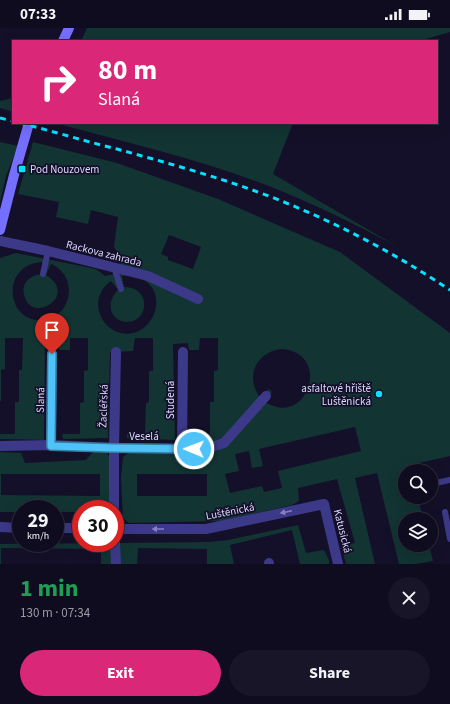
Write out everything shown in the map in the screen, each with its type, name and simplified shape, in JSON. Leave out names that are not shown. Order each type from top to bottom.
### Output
[{"type":"street","points":[[63,40],[69,28]]},
{"type":"street","points":[[0,230],[29,124]]},
{"type":"street","name":"Rackova zahrada","points":[[0,241],[48,251],[148,276],[198,299]]},
{"type":"street","name":"Žacléřská","points":[[114,500],[116,352]]},
{"type":"street","name":"Studená","points":[[182,448],[183,352]]},
{"type":"street","name":"Slaná","points":[[51,446],[52,354]]},
{"type":"street","name":"Veselá","points":[[0,446],[206,449],[224,443],[268,393]]},
{"type":"street","name":"Luštěnická","points":[[124,529],[206,529],[324,504]]},
{"type":"street","name":"Katusická","points":[[324,504],[338,564]]},
{"type":"street","points":[[0,527],[12,528]]},
{"type":"street","points":[[115,552],[116,564]]},
{"type":"lane","points":[[43,274],[48,251]]},
{"type":"lane","points":[[114,267],[121,289]]},
{"type":"lane","points":[[438,483],[450,480]]},
{"type":"lane","points":[[445,512],[450,539]]},
{"type":"green space","points":[[87,28],[450,28],[450,32],[422,40],[81,40]]},
{"type":"green space","points":[[12,98],[12,112],[0,108],[0,101]]},
{"type":"green space","points":[[59,124],[293,124],[273,174],[398,247],[326,210],[296,197],[253,180],[169,154]]},
{"type":"green space","points":[[0,142],[18,146],[6,176],[0,202]]},
{"type":"green space","points":[[33,142],[117,163],[218,199],[340,252],[450,333],[450,456],[414,464],[398,464],[398,504],[420,504],[421,512],[398,512],[398,552],[431,552],[433,561],[416,564],[399,564],[377,473],[355,478],[375,564],[346,564],[341,546],[355,543],[337,479],[298,488],[299,501],[292,505],[222,521],[129,523],[124,519],[124,500],[122,500],[121,478],[123,457],[130,452],[210,454],[215,450],[210,435],[210,402],[214,402],[214,371],[218,370],[218,338],[200,338],[199,350],[189,350],[188,343],[173,344],[175,440],[127,438],[127,434],[145,434],[146,403],[149,402],[149,371],[153,371],[153,338],[135,338],[133,351],[110,352],[108,438],[63,439],[62,434],[80,434],[80,403],[84,402],[84,371],[88,370],[88,338],[70,338],[70,350],[59,350],[58,343],[45,345],[44,440],[0,439],[0,434],[15,434],[15,402],[19,402],[19,370],[22,370],[23,338],[5,338],[5,369],[1,370],[0,401],[0,258],[16,253],[96,269],[105,276],[124,272],[114,246],[118,217],[91,210],[88,224],[56,217],[59,202],[18,194]],"holes":[[[169,235],[201,247],[193,269],[168,260],[168,257],[161,254]],[[42,262],[42,274],[34,276],[28,280],[25,283],[23,290],[28,303],[35,307],[43,308],[56,299],[58,291],[55,283],[46,275],[51,264],[57,267],[66,277],[69,288],[68,299],[63,309],[50,319],[32,319],[22,313],[15,304],[13,294],[14,283],[19,273],[28,265]],[[127,275],[142,279],[151,287],[156,297],[156,307],[152,318],[146,326],[136,332],[125,334],[113,330],[108,326],[101,317],[98,307],[100,294],[104,287],[111,281],[118,290],[112,300],[111,310],[113,315],[117,319],[127,322],[140,317],[143,311],[143,298],[139,292],[124,287],[122,276]],[[281,349],[297,353],[306,362],[310,374],[309,387],[303,398],[293,406],[280,408],[265,402],[272,392],[269,389],[259,396],[255,388],[253,373],[256,366],[265,355]],[[355,427],[361,451],[278,471],[282,488],[264,492],[262,486],[230,493],[225,474],[239,471],[235,454],[249,451],[252,468],[263,466],[259,449]],[[137,474],[207,474],[207,496],[137,496]]]},
{"type":"green space","points":[[94,451],[107,452],[110,459],[111,500],[72,500],[72,512],[64,512],[64,500],[12,500],[12,512],[0,512],[0,452],[21,453],[25,463],[86,460]],"holes":[[[1,474],[100,474],[100,496],[1,495]]]},
{"type":"green space","points":[[298,525],[306,553],[324,550],[329,560],[329,564],[300,564],[292,530],[230,545],[234,564],[207,564],[207,549],[138,548],[137,564],[120,564],[120,552],[124,552],[124,543],[209,542],[228,540]]},
{"type":"green space","points":[[64,543],[72,543],[72,549],[64,549]]},
{"type":"green space","points":[[0,544],[12,544],[12,548],[1,548],[1,564],[0,564]]},
{"type":"green space","points":[[101,552],[112,552],[112,564],[101,564]]},
{"type":"railway","points":[[0,118],[12,121]]},
{"type":"railway","points":[[24,124],[178,166],[239,185],[279,200],[367,240],[450,290]]},
{"type":"place","name":"Pod Nouzovem","points":[[22,169]]},
{"type":"place","name":"asfaltové hřiště Luštěnická","points":[[379,394]]},
{"type":"route","points":[[52,354],[51,446],[194,449]]}]
